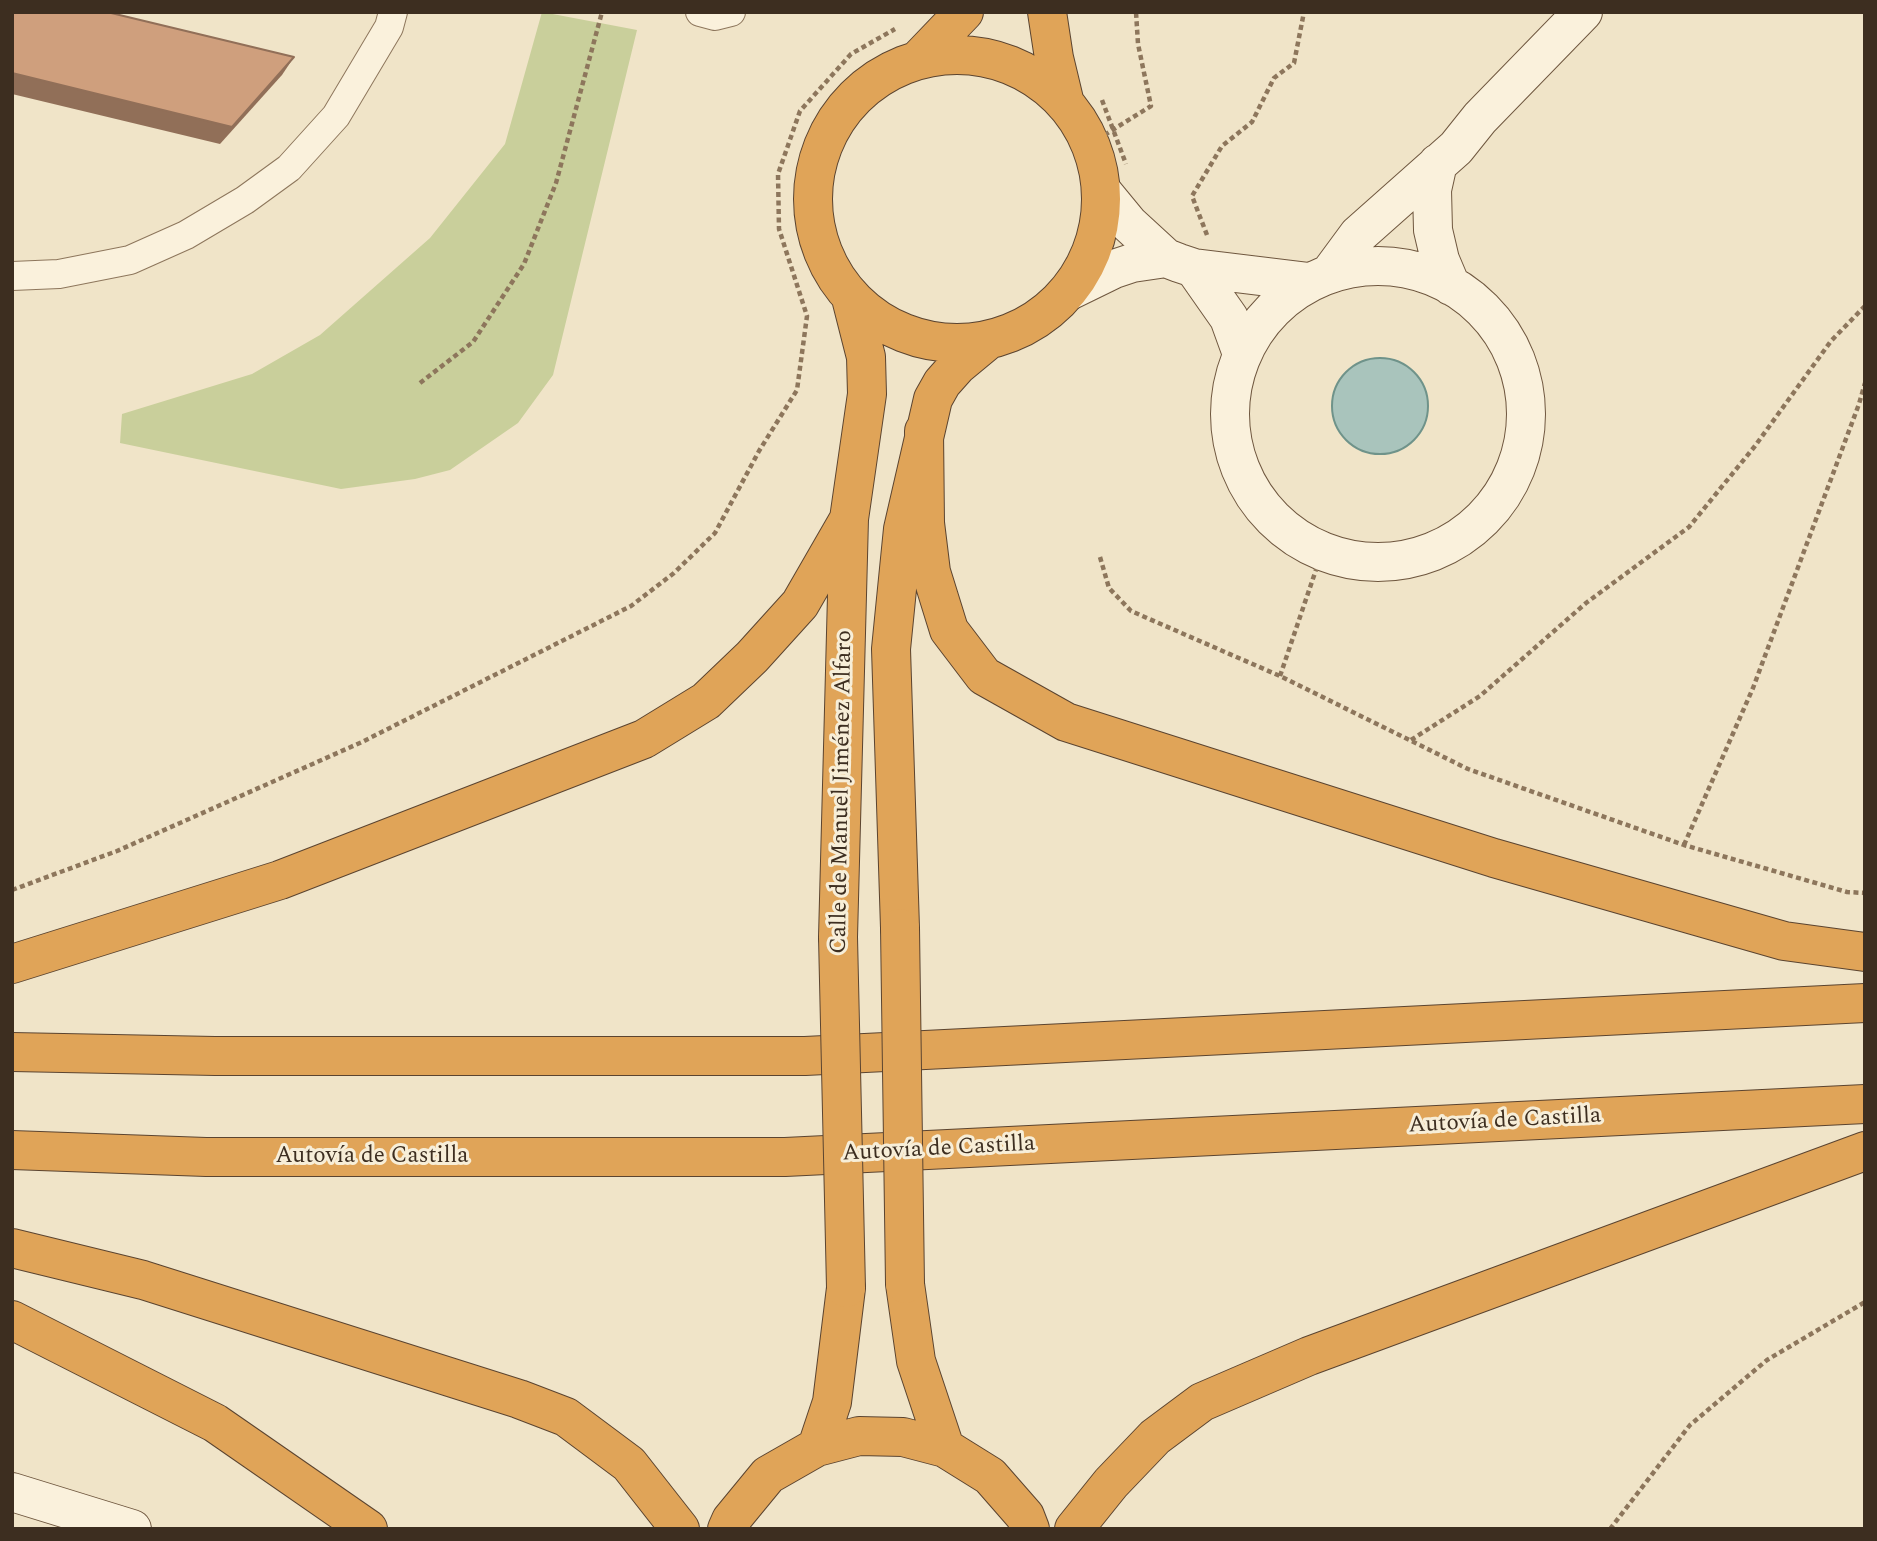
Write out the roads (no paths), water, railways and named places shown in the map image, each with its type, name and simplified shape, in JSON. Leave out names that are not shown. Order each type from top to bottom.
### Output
[{"type":"highway","points":[[919,59],[964,12]]},
{"type":"highway","points":[[1047,12],[1054,58],[1081,98],[1102,136],[1114,179],[1088,260],[1069,291],[1045,314],[1018,330],[987,341],[950,344],[914,338],[880,322],[851,298],[827,263],[814,223],[813,180],[825,140],[847,104],[880,76],[919,59],[958,54],[998,60],[1081,98]]},
{"type":"highway","name":"Calle de Manuel Jiménez Alfaro","points":[[817,1447],[831,1402],[846,1288],[838,937],[849,519],[867,394],[866,357],[851,298]]},
{"type":"highway","name":"Calle de Manuel Jiménez Alfaro","points":[[945,1448],[916,1361],[905,1284],[900,928],[891,649],[903,529],[933,399],[942,383],[958,365],[987,341]]},
{"type":"highway","points":[[924,431],[925,523],[932,572],[949,630],[984,676],[1066,722],[1507,862],[1784,941],[1865,952]]},
{"type":"highway","points":[[12,964],[280,880],[644,740],[706,701],[752,657],[800,604],[849,519]]},
{"type":"highway","points":[[12,1052],[215,1056],[805,1056],[1865,1003]]},
{"type":"highway","name":"Autovía de Castilla","points":[[12,1150],[206,1157],[785,1157],[1865,1104]]},
{"type":"highway","points":[[1074,1529],[1111,1483],[1155,1437],[1202,1402],[1309,1356],[1865,1151]]},
{"type":"highway","points":[[12,1248],[143,1280],[519,1399],[566,1417],[628,1464],[680,1529]]},
{"type":"highway","points":[[12,1320],[215,1423],[368,1529]]},
{"type":"highway","points":[[727,1529],[731,1520],[768,1475],[817,1447],[859,1436],[903,1437],[945,1448],[990,1476],[1025,1516],[1030,1529]]},
{"type":"street","points":[[12,276],[59,274],[130,260],[186,234],[246,200],[289,168],[336,116],[389,27],[393,12]]},
{"type":"street","points":[[700,12],[715,16],[731,12]]},
{"type":"street","points":[[1320,278],[1358,235],[1455,148],[1479,118],[1583,12]]},
{"type":"street","points":[[1438,163],[1432,190],[1433,230],[1440,260],[1451,286]]},
{"type":"street","points":[[1114,179],[1129,224],[1190,256],[1320,278]]},
{"type":"street","points":[[1069,291],[1123,266],[1190,256]]},
{"type":"street","points":[[1190,256],[1229,318],[1242,354]]},
{"type":"street","points":[[1380,265],[1405,268],[1429,275],[1451,286],[1476,303],[1496,324],[1511,350],[1521,378],[1525,408],[1524,437],[1517,466],[1508,484],[1486,516],[1463,536],[1437,550],[1409,559],[1380,563],[1350,561],[1322,552],[1296,538],[1272,519],[1254,496],[1240,470],[1232,441],[1229,412],[1233,382],[1242,354],[1254,332],[1288,295],[1320,278],[1355,267],[1380,265]]},
{"type":"street","points":[[12,1492],[132,1529]]},
{"type":"water","points":[[1371,358],[1389,358],[1407,366],[1420,379],[1428,397],[1425,425],[1407,446],[1389,454],[1371,454],[1353,446],[1340,433],[1332,415],[1332,397],[1340,379],[1353,366]]}]
